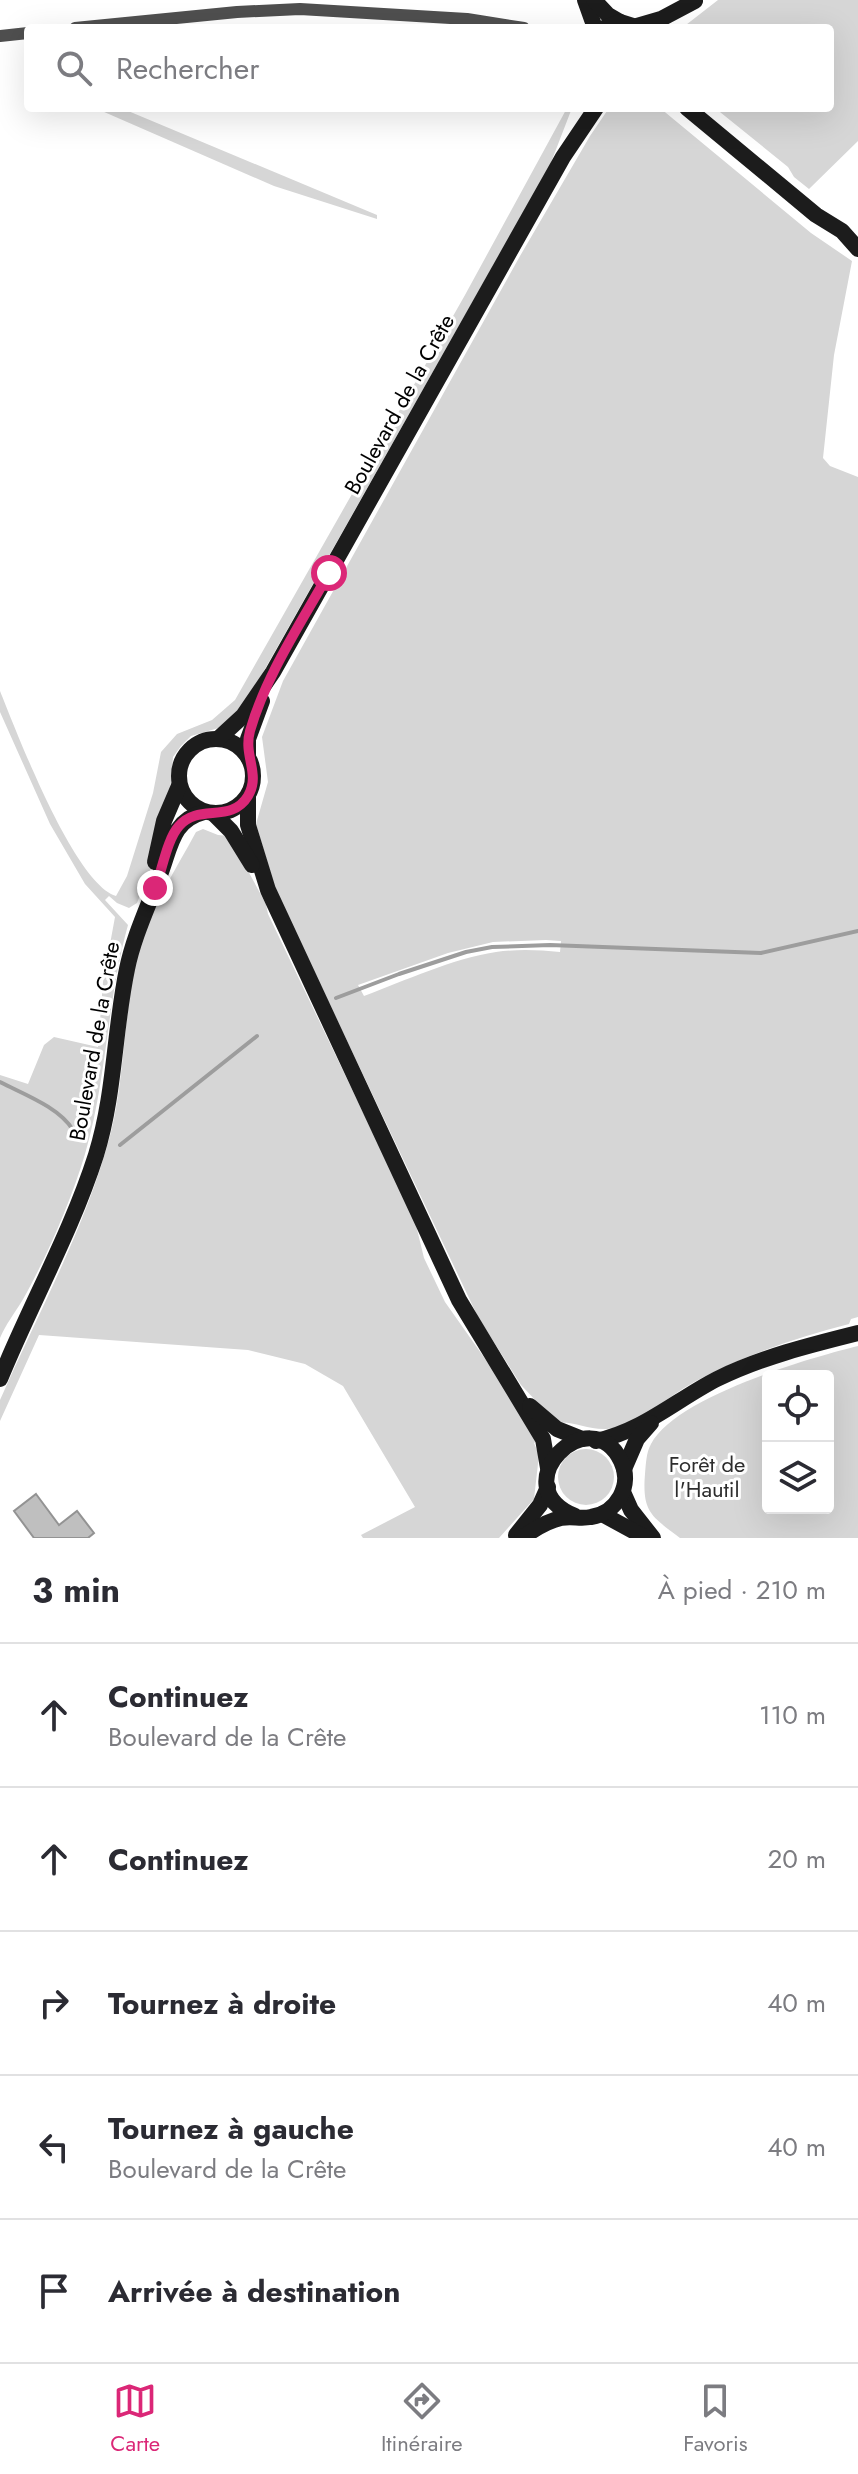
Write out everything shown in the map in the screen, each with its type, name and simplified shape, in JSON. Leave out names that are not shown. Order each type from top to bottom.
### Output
[{"type":"main road","points":[[585,0],[594,24]]},
{"type":"main road","points":[[594,0],[611,24]]},
{"type":"main road","points":[[647,24],[696,1]]},
{"type":"main road","points":[[671,24],[696,1]]},
{"type":"main road","name":"Boulevard de la Crête","points":[[218,739],[243,716],[273,672],[563,157],[584,112]]},
{"type":"main road","name":"Boulevard de la Crête","points":[[563,157],[593,112]]},
{"type":"main road","points":[[692,112],[816,215],[842,231],[858,249]]},
{"type":"main road","name":"Boulevard de la Crête","points":[[248,757],[251,728],[273,672]]},
{"type":"main road","points":[[268,890],[248,825],[248,796],[253,780],[248,757],[232,742],[205,740],[189,750],[180,767],[179,786],[186,799],[231,831],[268,890],[459,1300],[543,1439],[548,1487],[540,1505],[514,1538]]},
{"type":"main road","name":"Boulevard de la Crête","points":[[0,1351],[64,1220],[87,1160],[103,1093],[125,947],[153,871],[164,821],[179,786]]},
{"type":"main road","points":[[209,813],[230,811],[248,796]]},
{"type":"main road","name":"Boulevard de la Crête","points":[[0,1379],[79,1203],[97,1151],[110,1098],[126,972],[140,923],[175,832],[186,819],[209,813]]},
{"type":"main road","points":[[548,1468],[560,1449],[624,1433],[742,1368],[858,1333]]},
{"type":"main road","points":[[511,1384],[548,1423],[567,1435],[589,1440],[617,1454],[624,1469]]},
{"type":"main road","points":[[653,1538],[631,1510],[623,1492],[624,1469],[637,1439],[655,1418]]},
{"type":"main road","points":[[548,1487],[557,1505],[575,1516]]},
{"type":"main road","points":[[522,1538],[553,1520],[602,1514],[615,1505],[623,1492]]},
{"type":"main road","points":[[602,1514],[646,1538]]},
{"type":"street","points":[[116,24],[300,9],[467,19],[499,24]]},
{"type":"street","points":[[0,36],[24,33]]},
{"type":"green space","points":[[718,0],[858,0],[858,141],[809,189],[794,177],[788,167],[720,112],[834,112],[834,24],[687,24]]},
{"type":"green space","points":[[104,112],[131,112],[377,215],[377,219],[274,186]]},
{"type":"green space","points":[[565,112],[570,112],[550,165],[249,697],[222,727],[191,736],[173,757],[170,792],[151,868],[137,903],[129,908],[109,896],[105,900],[128,925],[92,1126],[79,1172],[57,1229],[31,1285],[0,1338],[0,1075],[28,1084],[44,1045],[54,1037],[98,1047],[103,982],[115,917],[85,884],[50,824],[0,712],[0,691],[33,771],[65,836],[100,885],[116,896],[127,876],[153,793],[161,752],[177,734],[212,720],[235,700],[465,295]]},
{"type":"green space","points":[[606,112],[665,112],[811,233],[852,261],[834,355],[823,458],[830,466],[858,477],[858,1317],[851,1319],[849,1324],[735,1362],[688,1386],[638,1418],[609,1429],[557,1423],[521,1385],[478,1317],[276,891],[256,824],[268,782],[262,737],[283,681],[520,256]],"holes":[[[561,941],[560,952],[512,950],[479,955],[364,996],[358,985],[448,953],[493,942]]]},
{"type":"green space","points":[[203,829],[229,836],[266,904],[268,914],[415,1221],[424,1258],[445,1302],[495,1373],[537,1441],[534,1443],[539,1455],[534,1499],[499,1538],[363,1538],[361,1535],[415,1507],[343,1386],[305,1364],[248,1350],[39,1335],[0,1421],[0,1400],[61,1268],[101,1167],[116,1109],[130,992],[145,931],[196,832]]},
{"type":"green space","name":"Forêt de l'Hautil","points":[[858,1346],[858,1538],[680,1538],[655,1518],[647,1505],[644,1487],[651,1444],[665,1427],[687,1411],[762,1376],[762,1514],[834,1514],[834,1370],[777,1370]]},
{"type":"green space","points":[[586,1449],[606,1457],[614,1477],[606,1497],[586,1505],[566,1497],[558,1477],[566,1457]]},
{"type":"building","points":[[36,1494],[59,1525],[77,1511],[94,1533],[88,1538],[34,1538],[14,1511]]},
{"type":"waterway","points":[[336,998],[466,952],[492,947],[550,945],[761,953],[858,931]]},
{"type":"waterway","points":[[120,1145],[257,1036]]},
{"type":"waterway","points":[[0,1082],[50,1108],[73,1130]]},
{"type":"route","points":[[155,888],[180,824],[204,812],[230,811],[248,796],[253,780],[247,750],[251,728],[273,672],[329,573]]}]
